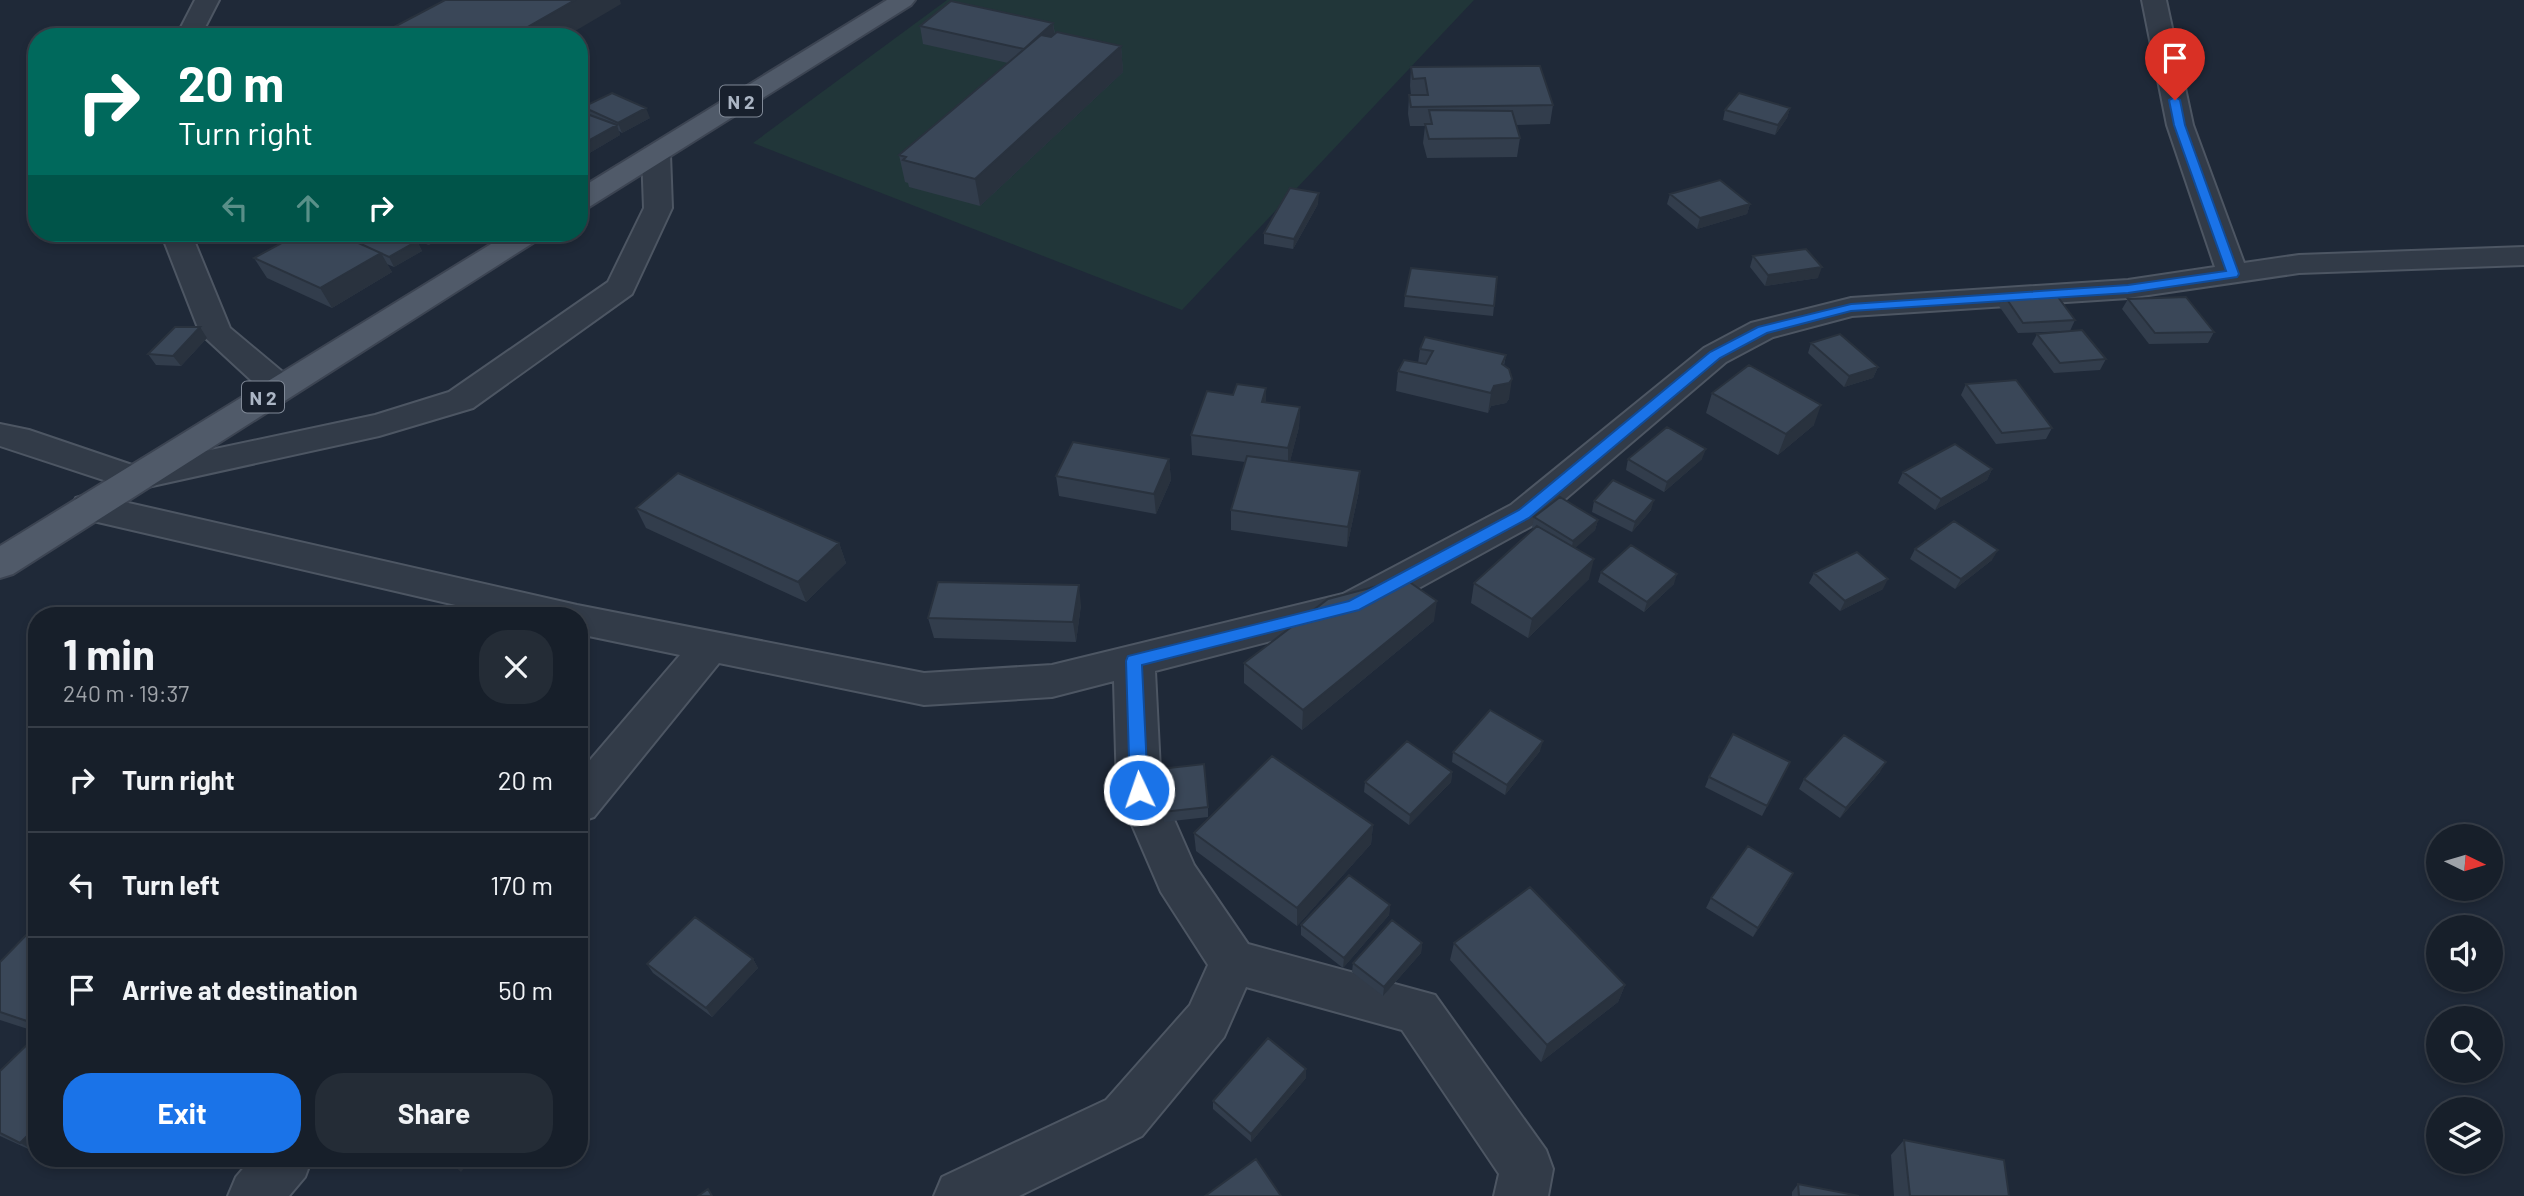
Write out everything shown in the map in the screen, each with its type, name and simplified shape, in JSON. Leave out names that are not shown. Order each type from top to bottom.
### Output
[{"type":"main road","name":"N 2","points":[[588,196],[903,0]]},
{"type":"main road","name":"N 2","points":[[0,564],[513,242]]},
{"type":"street","points":[[193,28],[207,0]]},
{"type":"street","points":[[2154,0],[2180,125],[2233,274]]},
{"type":"street","points":[[0,435],[17,438],[134,478],[379,425],[461,400],[621,287],[658,208],[656,154]]},
{"type":"street","points":[[181,242],[216,333],[279,387]]},
{"type":"street","points":[[588,621],[924,689],[1052,681],[1354,606],[1524,514],[1715,355],[1762,330],[1851,307],[2128,289],[2299,264],[2524,256]]},
{"type":"street","points":[[89,507],[527,607]]},
{"type":"street","points":[[588,793],[710,646]]},
{"type":"street","points":[[1134,661],[1139,790],[1177,878],[1233,962],[1418,1011],[1527,1169],[1521,1196]]},
{"type":"street","points":[[961,1196],[1124,1118],[1206,1021],[1233,962]]},
{"type":"street","points":[[254,1196],[278,1167]]},
{"type":"green space","points":[[947,0],[1474,0],[1182,310],[753,143]]},
{"type":"building","points":[[445,0],[575,0],[526,28],[392,28]]},
{"type":"building","points":[[951,1],[1053,23],[1024,49],[920,26]]},
{"type":"building","points":[[1057,32],[1121,46],[975,179],[903,160],[906,157],[899,155],[1041,35],[1051,37]]},
{"type":"building","points":[[1540,66],[1553,105],[1411,107],[1409,95],[1428,95],[1425,78],[1413,79],[1411,67]]},
{"type":"building","points":[[612,93],[646,108],[618,123],[588,109],[588,105]]},
{"type":"building","points":[[1739,93],[1790,108],[1778,125],[1725,110]]},
{"type":"building","points":[[1429,110],[1512,111],[1520,138],[1429,139],[1425,124],[1432,124]]},
{"type":"building","points":[[588,114],[617,125],[588,141]]},
{"type":"building","points":[[1720,180],[1750,204],[1700,218],[1670,194]]},
{"type":"building","points":[[1290,188],[1319,193],[1294,239],[1264,233]]},
{"type":"building","points":[[283,242],[356,242],[381,253],[320,288],[254,258]]},
{"type":"building","points":[[357,242],[415,242],[389,257]]},
{"type":"building","points":[[1806,249],[1822,267],[1768,275],[1753,256]]},
{"type":"building","points":[[1411,268],[1497,277],[1494,306],[1405,296]]},
{"type":"building","points":[[2055,293],[2075,320],[2023,323],[2004,295]]},
{"type":"building","points":[[2186,297],[2214,332],[2155,333],[2128,299]]},
{"type":"building","points":[[175,327],[200,327],[173,356],[148,354]]},
{"type":"building","points":[[2082,330],[2106,359],[2060,363],[2037,334]]},
{"type":"building","points":[[1840,334],[1878,367],[1849,376],[1811,343]]},
{"type":"building","points":[[1425,337],[1506,355],[1502,364],[1509,369],[1512,379],[1509,383],[1494,386],[1491,393],[1398,371],[1404,360],[1426,364],[1433,351],[1420,349]]},
{"type":"building","points":[[1749,365],[1821,405],[1786,434],[1712,393]]},
{"type":"building","points":[[2016,380],[2052,428],[2002,433],[1966,384]]},
{"type":"building","points":[[1237,384],[1266,388],[1262,402],[1300,407],[1288,448],[1191,435],[1207,391],[1233,395]]},
{"type":"building","points":[[1667,427],[1706,449],[1667,482],[1628,459]]},
{"type":"building","points":[[1073,442],[1169,459],[1154,494],[1056,476]]},
{"type":"building","points":[[1955,444],[1992,469],[1941,499],[1903,472]]},
{"type":"building","points":[[1247,456],[1360,471],[1348,527],[1231,510]]},
{"type":"building","points":[[678,473],[839,543],[798,582],[636,508]]},
{"type":"building","points":[[1613,480],[1654,500],[1635,522],[1594,501]]},
{"type":"building","points":[[1560,497],[1598,520],[1573,541],[1534,517]]},
{"type":"building","points":[[1954,521],[1998,550],[1961,579],[1915,549]]},
{"type":"building","points":[[1537,526],[1594,559],[1532,619],[1474,583]]},
{"type":"building","points":[[1631,545],[1677,574],[1647,602],[1601,572]]},
{"type":"building","points":[[1857,552],[1888,579],[1845,601],[1814,573]]},
{"type":"building","points":[[1405,579],[1437,601],[1303,710],[1244,663],[1328,599],[1381,585],[1390,591]]},
{"type":"building","points":[[938,582],[1079,585],[1073,622],[928,618]]},
{"type":"building","points":[[1490,710],[1543,741],[1507,785],[1453,752]]},
{"type":"building","points":[[1733,734],[1790,762],[1767,806],[1709,777]]},
{"type":"building","points":[[1844,735],[1886,762],[1846,808],[1804,779]]},
{"type":"building","points":[[1407,741],[1452,772],[1410,815],[1365,782]]},
{"type":"building","points":[[1272,756],[1373,825],[1297,908],[1194,833]]},
{"type":"building","points":[[1204,764],[1208,807],[1163,812],[1160,769]]},
{"type":"building","points":[[1748,846],[1793,873],[1758,928],[1711,898]]},
{"type":"building","points":[[1349,875],[1390,905],[1344,958],[1301,925]]},
{"type":"building","points":[[1530,887],[1625,985],[1547,1045],[1454,943]]},
{"type":"building","points":[[695,917],[753,959],[706,1008],[647,964]]},
{"type":"building","points":[[1392,920],[1422,943],[1384,987],[1353,963]]},
{"type":"building","points":[[28,933],[27,1021],[0,1012],[0,962]]},
{"type":"building","points":[[1268,1038],[1306,1069],[1251,1134],[1213,1101]]},
{"type":"building","points":[[28,1044],[28,1135],[20,1143],[0,1133],[0,1071]]},
{"type":"building","points":[[1904,1140],[2004,1160],[2009,1196],[1910,1196]]},
{"type":"building","points":[[1256,1159],[1281,1196],[1205,1196]]},
{"type":"building","points":[[1798,1184],[1859,1196],[1799,1196]]},
{"type":"building","points":[[708,1189],[712,1196],[698,1196]]},
{"type":"route","points":[[1139,790],[1134,661],[1354,606],[1524,514],[1715,355],[1762,330],[1851,307],[2128,289],[2233,274],[2180,125],[2175,100]]}]
